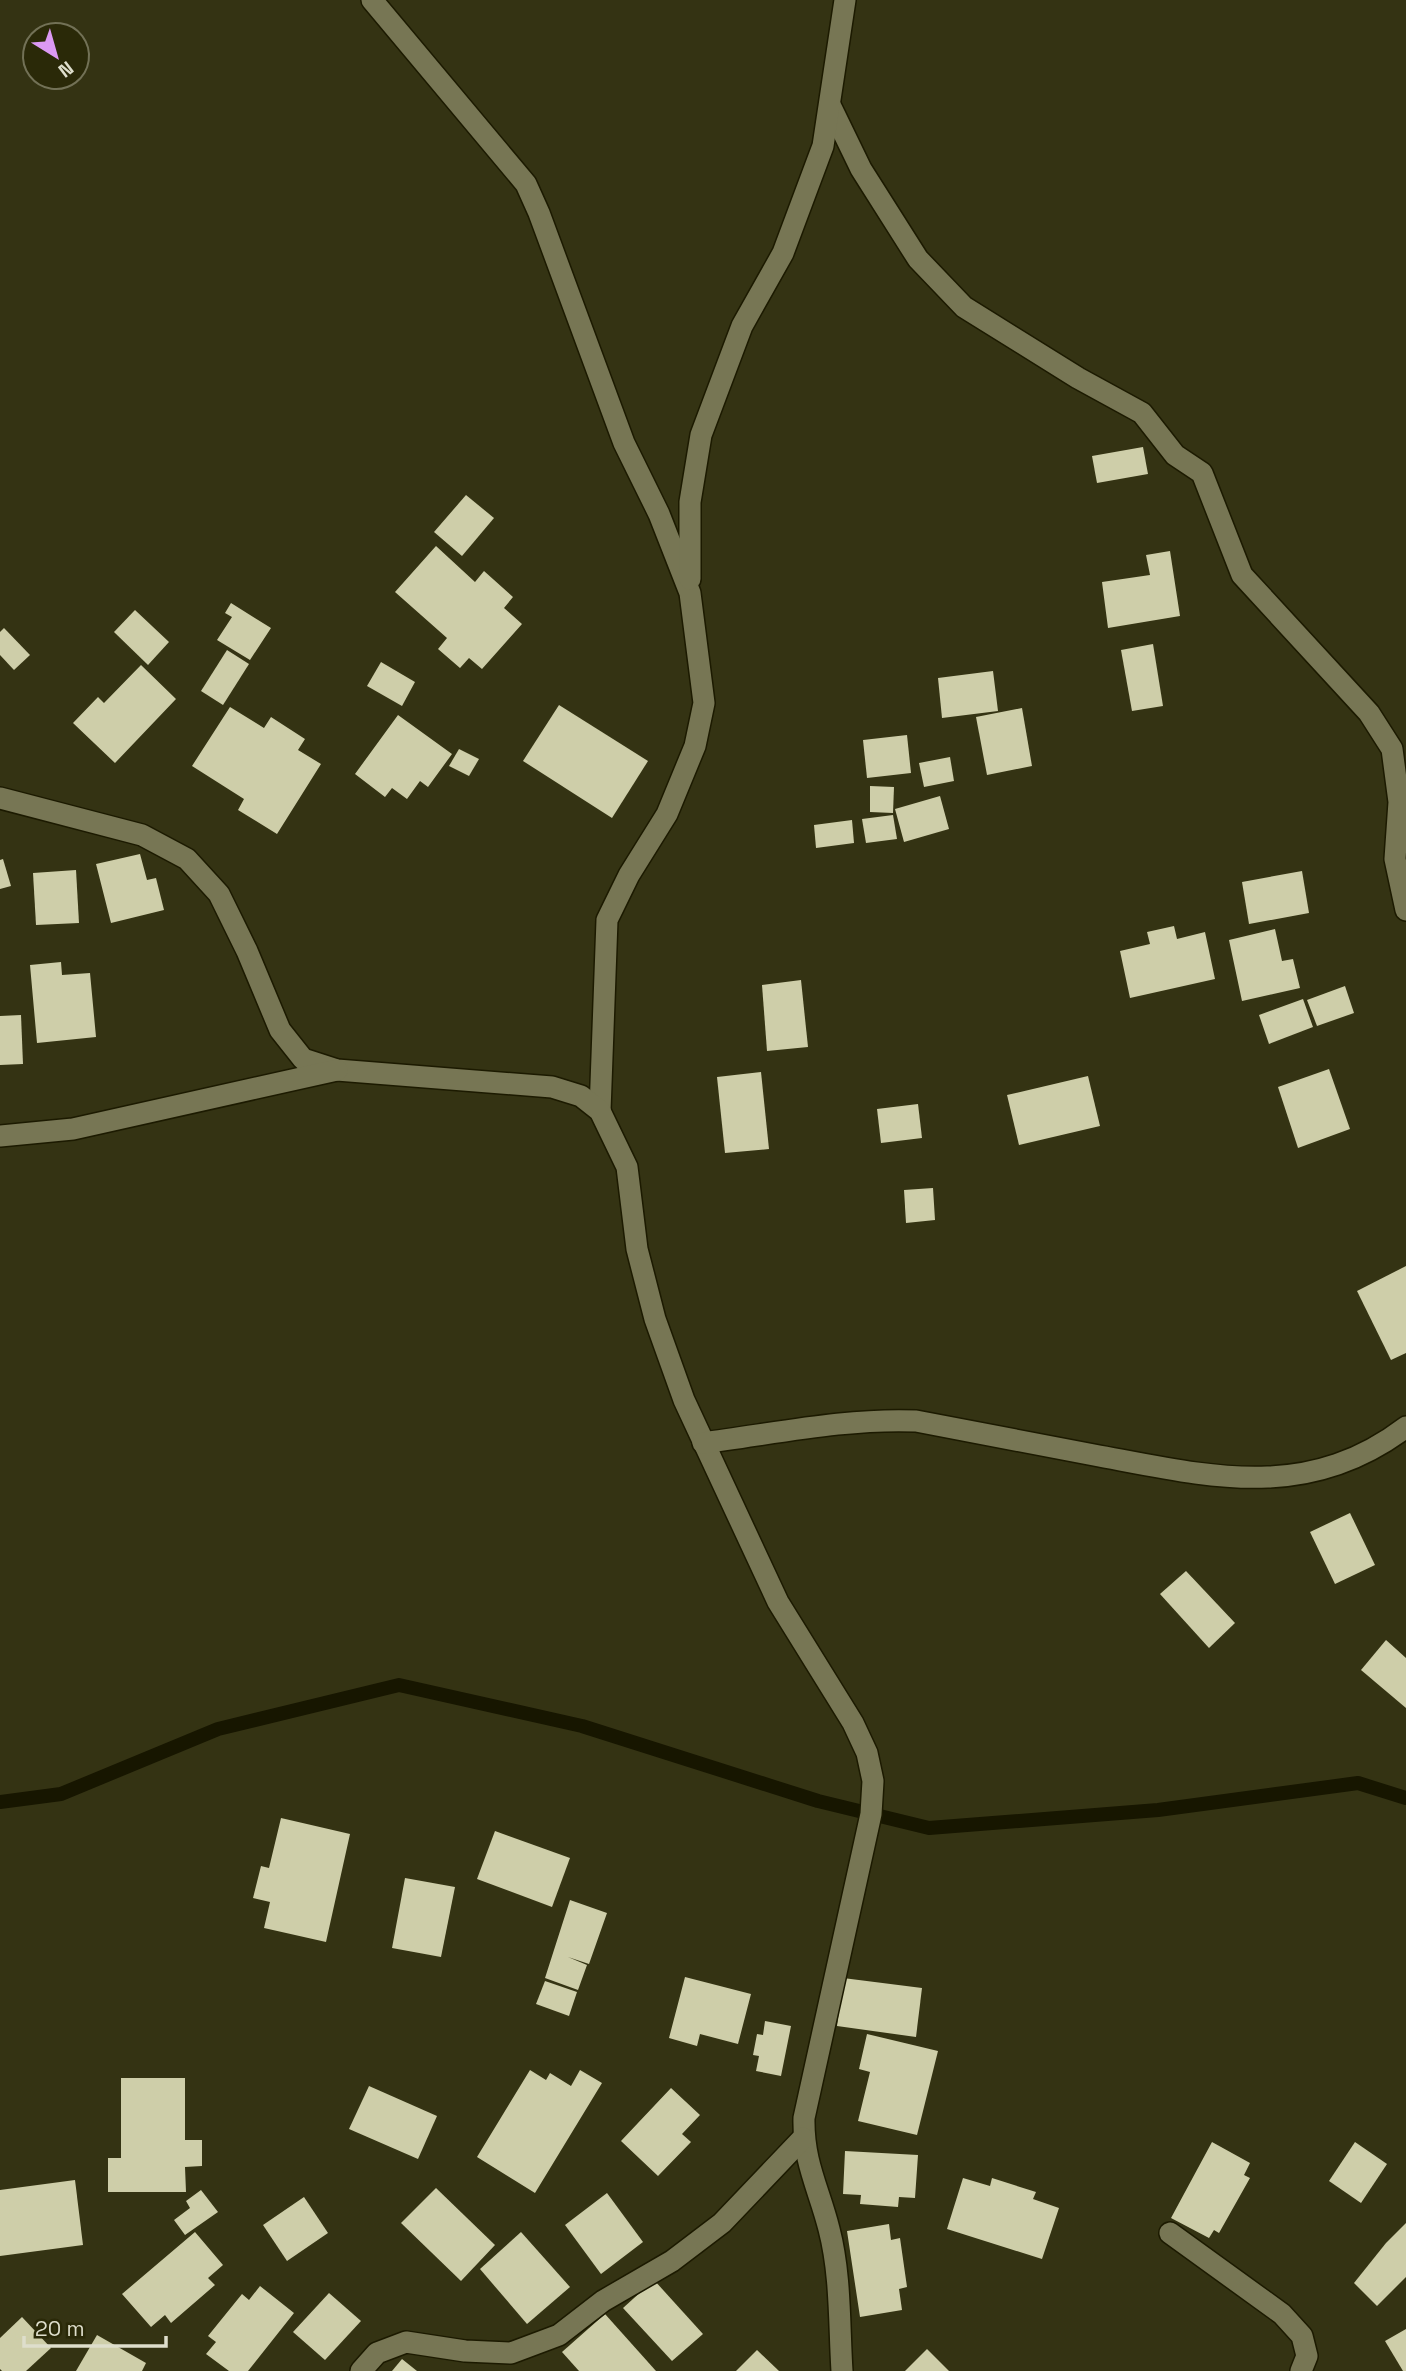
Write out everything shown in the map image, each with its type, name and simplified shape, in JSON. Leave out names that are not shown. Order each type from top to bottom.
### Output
[{"type":"street","points":[[372,0],[526,184],[540,214],[624,443],[659,514],[691,593]]},
{"type":"street","points":[[600,1111],[607,920],[629,875],[667,814],[695,746],[705,703],[691,593],[690,502],[701,435],[742,326],[783,253],[823,146],[845,0]]},
{"type":"street","points":[[830,104],[861,169],[918,259],[964,307],[1078,378],[1142,413],[1175,455],[1202,473],[1242,575],[1369,713],[1392,749],[1399,802],[1395,859],[1406,910]]},
{"type":"street","points":[[0,798],[142,835],[187,859],[219,894],[247,951],[280,1030],[303,1059],[337,1070],[552,1087],[581,1096],[600,1111],[627,1167],[637,1249],[655,1320],[684,1400],[778,1602],[853,1723],[867,1753],[873,1781],[871,1814],[804,2118],[803,2138],[810,2172],[829,2230],[835,2262],[842,2371]]},
{"type":"street","points":[[0,1136],[73,1129],[337,1070]]},
{"type":"street","points":[[703,1443],[850,1424],[891,1420],[916,1421],[1180,1471],[1247,1479],[1298,1475],[1335,1466],[1370,1452],[1406,1427]]},
{"type":"street","points":[[361,2371],[377,2353],[406,2342],[466,2351],[512,2353],[559,2335],[603,2301],[672,2261],[722,2223],[803,2138]]},
{"type":"street","points":[[1170,2233],[1282,2314],[1302,2336],[1307,2356],[1301,2371]]},
{"type":"building","points":[[1143,447],[1148,474],[1097,483],[1092,456]]},
{"type":"building","points":[[466,495],[494,518],[462,556],[434,532]]},
{"type":"building","points":[[436,546],[475,582],[484,571],[513,597],[504,608],[522,624],[482,669],[469,658],[460,668],[438,649],[447,638],[395,592]]},
{"type":"building","points":[[1170,551],[1180,616],[1108,628],[1102,582],[1150,575],[1146,555]]},
{"type":"building","points":[[231,603],[271,628],[250,660],[217,640],[232,617],[225,613]]},
{"type":"building","points":[[135,610],[169,642],[148,665],[114,632]]},
{"type":"building","points":[[4,628],[30,655],[14,670],[0,655],[0,632]]},
{"type":"building","points":[[1153,644],[1163,706],[1132,711],[1121,650]]},
{"type":"building","points":[[227,650],[249,664],[223,705],[201,691]]},
{"type":"building","points":[[381,662],[415,682],[402,706],[367,686]]},
{"type":"building","points":[[141,665],[176,699],[115,763],[73,723],[98,697],[104,703]]},
{"type":"building","points":[[993,671],[998,711],[942,718],[938,678]]},
{"type":"building","points":[[559,705],[648,761],[612,818],[523,761]]},
{"type":"building","points":[[230,707],[264,728],[271,717],[305,739],[298,750],[321,764],[277,834],[238,810],[244,799],[192,766]]},
{"type":"building","points":[[1022,708],[1032,766],[987,775],[976,717]]},
{"type":"building","points":[[398,715],[452,754],[428,787],[420,781],[407,799],[392,788],[385,797],[355,774]]},
{"type":"building","points":[[907,735],[911,773],[867,778],[863,740]]},
{"type":"building","points":[[459,749],[479,759],[469,776],[449,766]]},
{"type":"building","points":[[950,757],[954,781],[924,787],[919,763]]},
{"type":"building","points":[[870,786],[894,787],[893,813],[870,812]]},
{"type":"building","points":[[940,796],[949,829],[904,842],[895,809]]},
{"type":"building","points":[[893,815],[897,839],[866,843],[862,819]]},
{"type":"building","points":[[852,820],[854,843],[816,848],[814,825]]},
{"type":"building","points":[[140,854],[147,880],[156,878],[164,910],[111,923],[96,864]]},
{"type":"building","points":[[3,859],[11,886],[0,889],[0,860]]},
{"type":"building","points":[[76,870],[79,923],[36,925],[33,873]]},
{"type":"building","points":[[1302,871],[1309,913],[1249,924],[1242,882]]},
{"type":"building","points":[[1174,926],[1177,939],[1205,932],[1215,979],[1130,998],[1120,951],[1150,944],[1147,932]]},
{"type":"building","points":[[1275,929],[1282,961],[1293,959],[1300,988],[1242,1001],[1229,940]]},
{"type":"building","points":[[61,962],[62,975],[90,973],[96,1037],[37,1043],[30,965]]},
{"type":"building","points":[[801,980],[808,1047],[767,1051],[762,985]]},
{"type":"building","points":[[1345,986],[1354,1013],[1317,1026],[1307,1000]]},
{"type":"building","points":[[1303,999],[1313,1027],[1269,1044],[1259,1015]]},
{"type":"building","points":[[21,1015],[23,1064],[0,1065],[0,1016]]},
{"type":"building","points":[[1329,1069],[1350,1129],[1298,1148],[1278,1087]]},
{"type":"building","points":[[761,1072],[769,1149],[725,1153],[717,1077]]},
{"type":"building","points":[[1088,1076],[1100,1126],[1019,1145],[1007,1095]]},
{"type":"building","points":[[918,1104],[922,1138],[881,1143],[877,1109]]},
{"type":"building","points":[[933,1188],[935,1220],[906,1223],[904,1190]]},
{"type":"building","points":[[1406,1266],[1406,1353],[1391,1360],[1357,1291]]},
{"type":"building","points":[[1350,1513],[1375,1565],[1335,1584],[1310,1532]]},
{"type":"building","points":[[1186,1571],[1235,1623],[1209,1648],[1160,1594]]},
{"type":"building","points":[[1386,1640],[1406,1658],[1406,1708],[1361,1670]]},
{"type":"building","points":[[281,1818],[350,1834],[326,1942],[264,1928],[270,1902],[253,1898],[261,1866],[269,1868]]},
{"type":"building","points":[[495,1831],[570,1858],[552,1907],[477,1879]]},
{"type":"building","points":[[405,1878],[455,1887],[441,1957],[392,1948]]},
{"type":"building","points":[[570,1900],[607,1913],[589,1964],[568,1957],[587,1965],[578,1990],[545,1978]]},
{"type":"building","points":[[685,1977],[751,1994],[738,2044],[700,2034],[697,2046],[669,2038]]},
{"type":"building","points":[[843,1978],[922,1988],[916,2037],[837,2026]]},
{"type":"building","points":[[545,1981],[577,1992],[569,2016],[536,2004]]},
{"type":"building","points":[[765,2021],[791,2026],[781,2076],[756,2071],[759,2056],[753,2055],[757,2034],[763,2035]]},
{"type":"building","points":[[867,2034],[938,2051],[917,2135],[858,2121],[870,2072],[859,2069]]},
{"type":"building","points":[[530,2070],[546,2080],[550,2073],[571,2086],[580,2070],[602,2083],[535,2193],[477,2157]]},
{"type":"building","points":[[121,2078],[185,2078],[185,2140],[202,2140],[202,2166],[185,2167],[186,2192],[108,2192],[108,2158],[121,2158]]},
{"type":"building","points":[[369,2086],[437,2116],[418,2159],[349,2129]]},
{"type":"building","points":[[671,2088],[700,2115],[682,2134],[691,2142],[658,2176],[621,2141]]},
{"type":"building","points":[[1212,2142],[1250,2163],[1244,2175],[1250,2178],[1219,2233],[1214,2230],[1209,2238],[1171,2218]]},
{"type":"building","points":[[1355,2142],[1387,2164],[1361,2203],[1329,2181]]},
{"type":"building","points":[[845,2151],[918,2155],[915,2198],[899,2197],[898,2207],[860,2204],[861,2195],[843,2194]]},
{"type":"building","points":[[963,2178],[990,2186],[992,2178],[1036,2192],[1033,2199],[1059,2208],[1042,2259],[947,2229]]},
{"type":"building","points":[[75,2180],[83,2245],[0,2256],[0,2190]]},
{"type":"building","points":[[436,2188],[495,2245],[461,2281],[401,2223]]},
{"type":"building","points":[[201,2190],[218,2212],[185,2235],[174,2220],[190,2208],[186,2201]]},
{"type":"building","points":[[607,2193],[643,2242],[601,2274],[565,2225]]},
{"type":"building","points":[[304,2197],[328,2233],[287,2261],[263,2225]]},
{"type":"building","points":[[1406,2223],[1406,2277],[1377,2306],[1354,2283]]},
{"type":"building","points":[[889,2224],[891,2240],[900,2238],[907,2287],[899,2289],[902,2310],[860,2317],[847,2231]]},
{"type":"building","points":[[195,2232],[223,2265],[208,2278],[215,2285],[171,2323],[165,2315],[151,2327],[122,2294]]},
{"type":"building","points":[[521,2232],[570,2287],[527,2324],[480,2269]]},
{"type":"building","points":[[654,2280],[703,2334],[672,2361],[623,2308]]},
{"type":"building","points":[[260,2286],[294,2313],[248,2371],[229,2371],[206,2354],[216,2342],[208,2336],[242,2294],[249,2300]]},
{"type":"building","points":[[329,2293],[361,2321],[325,2360],[293,2332]]},
{"type":"building","points":[[605,2314],[656,2371],[579,2371],[562,2352]]},
{"type":"building","points":[[22,2317],[51,2348],[26,2371],[2,2371],[0,2338]]},
{"type":"building","points":[[1406,2329],[1406,2371],[1403,2371],[1385,2341]]},
{"type":"building","points":[[97,2335],[146,2363],[142,2371],[76,2371]]},
{"type":"building","points":[[927,2349],[949,2371],[905,2371]]},
{"type":"building","points":[[757,2350],[779,2371],[736,2371]]},
{"type":"building","points":[[402,2359],[417,2371],[392,2371]]},
{"type":"waterway","points":[[0,1802],[61,1794],[218,1729],[399,1685],[582,1726],[818,1801],[929,1828],[1158,1810],[1358,1783],[1406,1798]]}]
